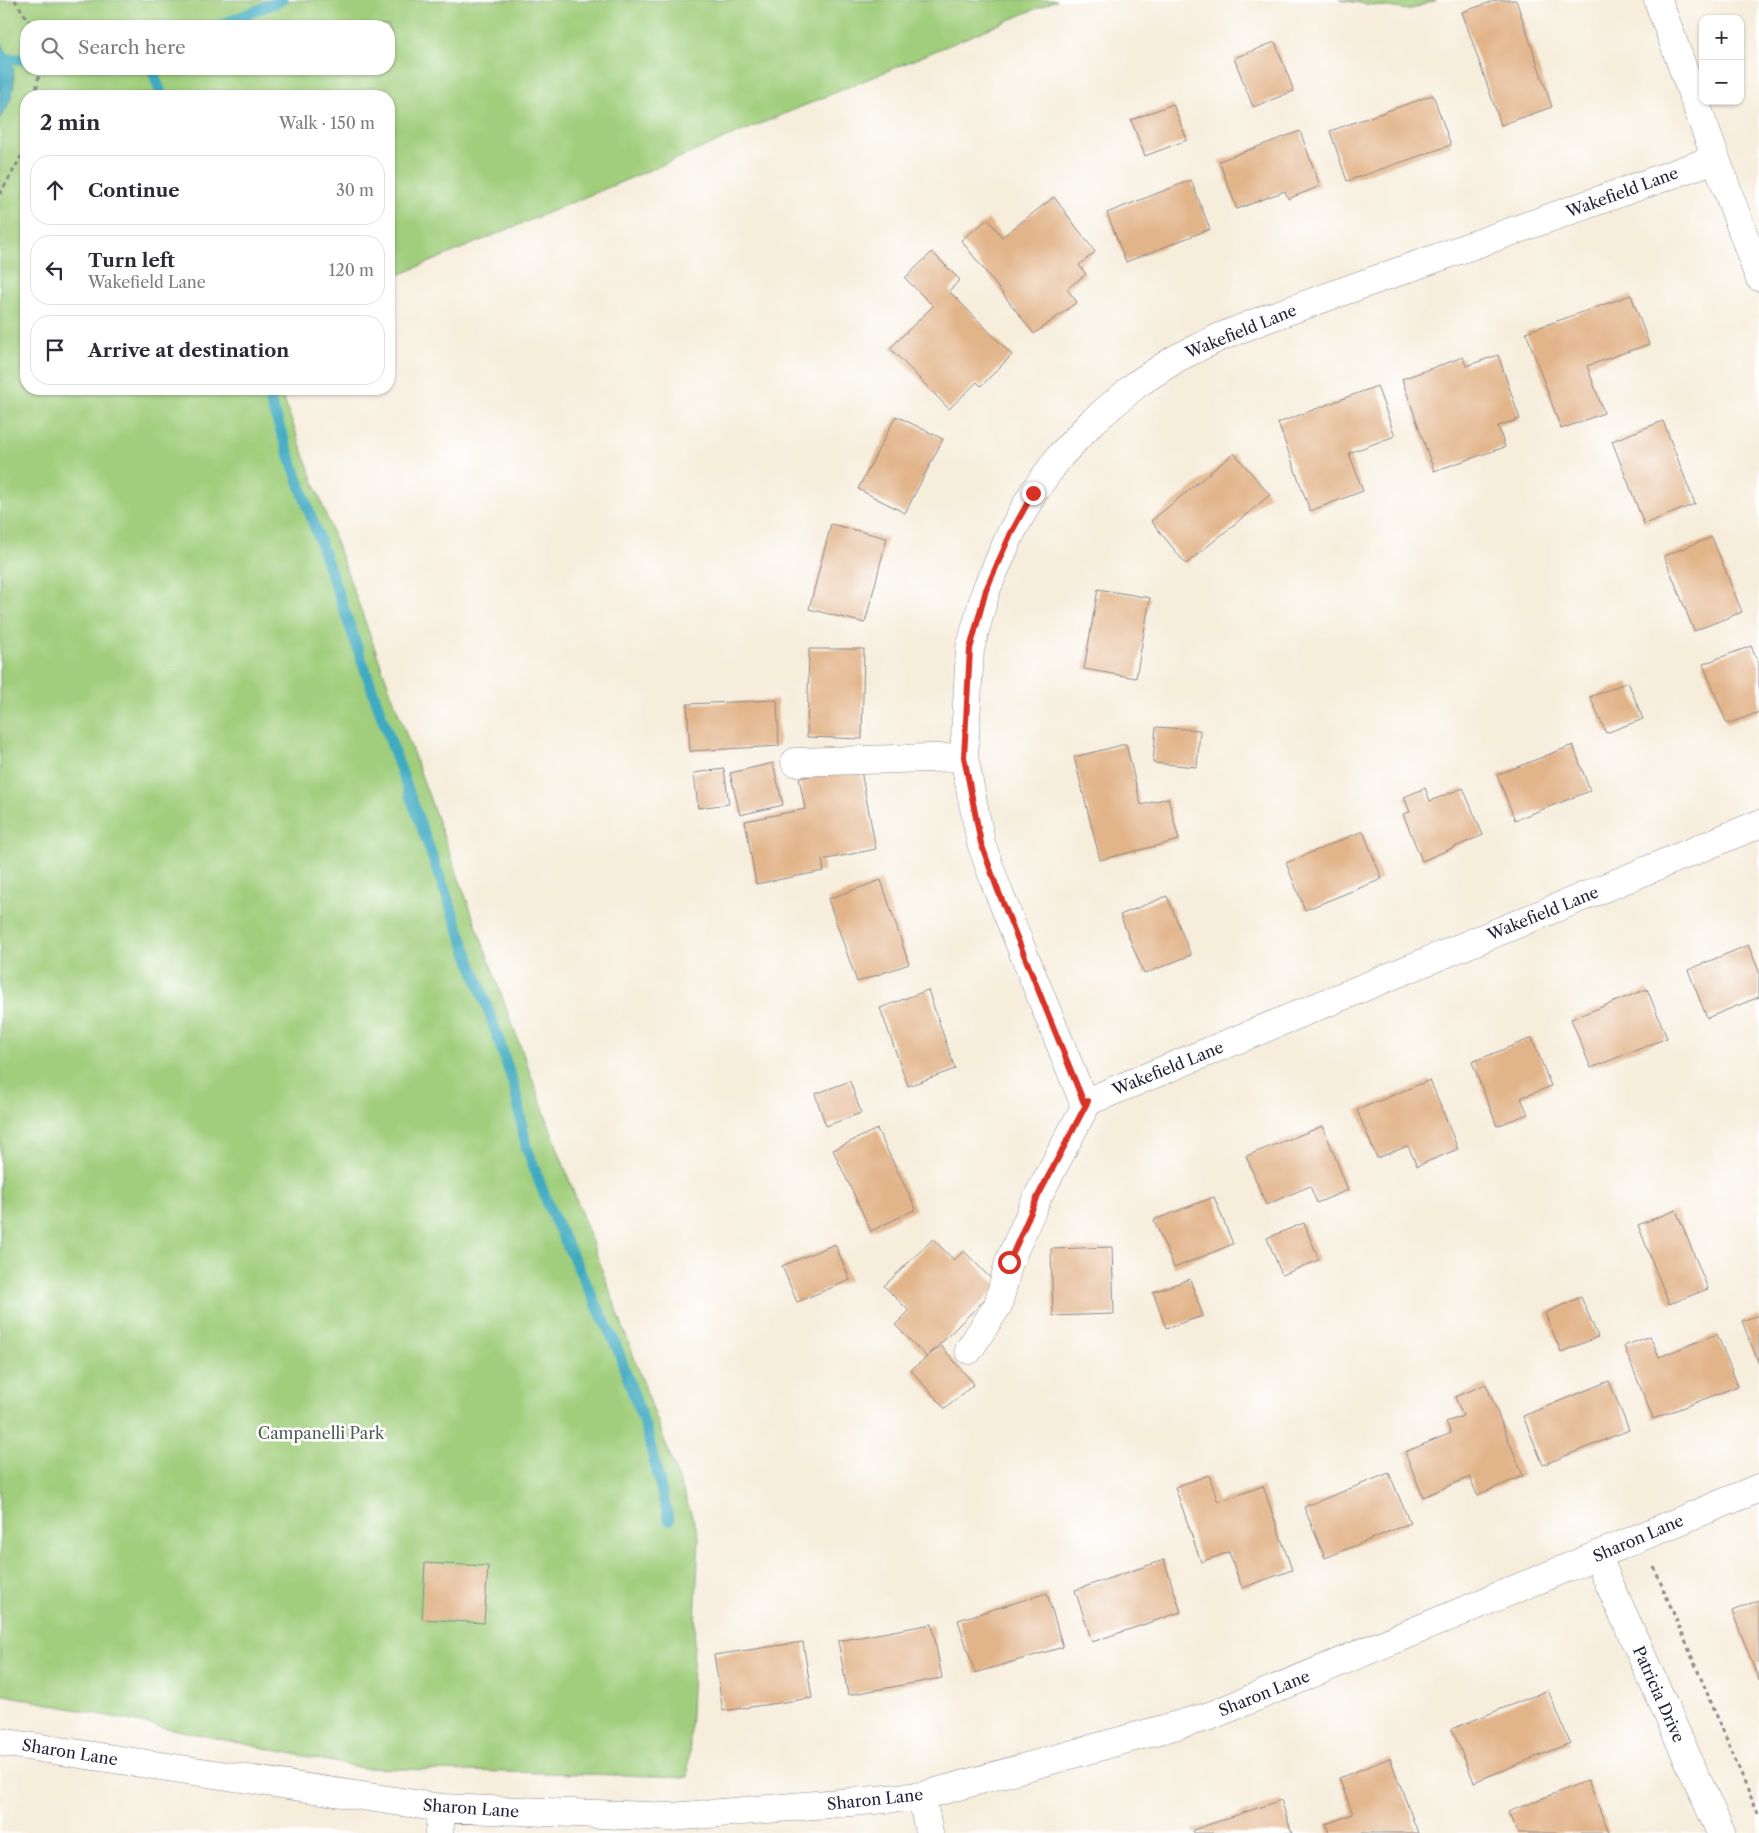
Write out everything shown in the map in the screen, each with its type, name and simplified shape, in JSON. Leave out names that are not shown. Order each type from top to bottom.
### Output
[{"type":"street","points":[[1658,0],[1759,277]]},
{"type":"street","name":"Wakefield Lane","points":[[1715,158],[1228,334],[1176,358],[1137,384],[1091,423],[1060,456],[1033,493],[1011,533],[986,590],[970,649],[964,757],[981,843],[997,888],[1084,1103],[1759,824]]},
{"type":"street","points":[[795,762],[964,757]]},
{"type":"street","points":[[969,1350],[998,1305],[1009,1262],[1034,1205],[1088,1101]]},
{"type":"street","name":"Sharon Lane","points":[[0,1742],[440,1820],[672,1817],[922,1796],[1210,1716],[1759,1488]]},
{"type":"street","name":"Patricia Drive","points":[[1597,1556],[1721,1833]]},
{"type":"street","points":[[922,1796],[929,1833]]},
{"type":"path","points":[[16,0],[28,20]]},
{"type":"path","points":[[36,90],[39,75]]},
{"type":"path","points":[[0,194],[20,161]]},
{"type":"path","points":[[1642,1537],[1759,1816]]},
{"type":"green space","name":"Campanelli Park","points":[[0,0],[1057,0],[395,276],[395,90],[20,90],[20,395],[282,395],[699,1535],[688,1777],[362,1768],[0,1694]]},
{"type":"green space","points":[[1339,0],[1437,0],[1408,10]]},
{"type":"water","points":[[0,41],[10,58],[14,82],[8,105],[0,118]]},
{"type":"building","points":[[1497,0],[1516,0],[1552,107],[1501,125],[1462,12]]},
{"type":"building","points":[[1275,42],[1294,91],[1253,107],[1234,58]]},
{"type":"building","points":[[1433,95],[1451,145],[1347,181],[1330,131]]},
{"type":"building","points":[[1173,104],[1187,140],[1145,156],[1131,120]]},
{"type":"building","points":[[1300,131],[1320,186],[1288,199],[1285,191],[1237,209],[1219,161]]},
{"type":"building","points":[[1191,180],[1210,229],[1126,262],[1107,213]]},
{"type":"building","points":[[1054,197],[1095,252],[1079,265],[1086,274],[1067,289],[1077,302],[1034,334],[961,240],[988,219],[1002,237]]},
{"type":"building","points":[[932,252],[960,280],[949,291],[1012,355],[981,386],[977,382],[949,409],[890,348],[933,306],[905,278]]},
{"type":"building","points":[[1631,295],[1649,344],[1587,366],[1604,413],[1561,429],[1526,332]]},
{"type":"building","points":[[1498,355],[1520,419],[1498,426],[1505,447],[1434,471],[1402,379],[1463,357],[1466,366]]},
{"type":"building","points":[[1377,386],[1395,436],[1349,453],[1363,491],[1310,511],[1278,423]]},
{"type":"building","points":[[896,416],[943,439],[905,513],[858,489]]},
{"type":"building","points":[[1663,421],[1695,504],[1644,524],[1612,441]]},
{"type":"building","points":[[1234,453],[1270,495],[1186,564],[1151,521]]},
{"type":"building","points":[[831,524],[887,538],[865,623],[809,609]]},
{"type":"building","points":[[1712,537],[1742,612],[1694,631],[1664,556]]},
{"type":"building","points":[[1098,589],[1150,598],[1136,678],[1084,669]]},
{"type":"building","points":[[1751,646],[1759,665],[1759,712],[1727,724],[1703,664]]},
{"type":"building","points":[[809,649],[864,649],[862,739],[807,737]]},
{"type":"building","points":[[1628,682],[1643,719],[1606,733],[1590,697]]},
{"type":"building","points":[[777,700],[779,746],[690,751],[687,704]]},
{"type":"building","points":[[1156,727],[1200,730],[1197,767],[1153,763]]},
{"type":"building","points":[[1126,744],[1141,805],[1168,798],[1179,840],[1100,860],[1074,757]]},
{"type":"building","points":[[1573,745],[1590,791],[1515,820],[1497,775]]},
{"type":"building","points":[[773,763],[783,805],[740,815],[730,773]]},
{"type":"building","points":[[860,766],[876,849],[822,860],[824,871],[756,884],[745,821],[805,809],[799,778]]},
{"type":"building","points":[[724,769],[729,804],[698,808],[694,773]]},
{"type":"building","points":[[1425,788],[1430,801],[1463,788],[1483,835],[1422,861],[1403,814],[1410,812],[1404,797]]},
{"type":"building","points":[[1363,831],[1382,879],[1305,910],[1286,863]]},
{"type":"building","points":[[881,880],[909,964],[857,982],[828,899]]},
{"type":"building","points":[[1167,896],[1191,955],[1144,974],[1120,915]]},
{"type":"building","points":[[1748,945],[1759,971],[1759,997],[1707,1018],[1688,970]]},
{"type":"building","points":[[1647,989],[1667,1038],[1591,1068],[1571,1019]]},
{"type":"building","points":[[928,990],[955,1069],[908,1086],[880,1008]]},
{"type":"building","points":[[1532,1038],[1551,1086],[1521,1098],[1528,1114],[1497,1126],[1472,1062]]},
{"type":"building","points":[[1430,1080],[1458,1149],[1417,1166],[1408,1146],[1377,1158],[1357,1110]]},
{"type":"building","points":[[850,1081],[861,1113],[826,1126],[815,1094]]},
{"type":"building","points":[[1323,1126],[1348,1190],[1317,1203],[1310,1186],[1266,1205],[1246,1156]]},
{"type":"building","points":[[877,1129],[916,1209],[871,1231],[833,1150]]},
{"type":"building","points":[[1214,1197],[1233,1244],[1174,1268],[1154,1220]]},
{"type":"building","points":[[1676,1210],[1708,1289],[1669,1304],[1638,1225]]},
{"type":"building","points":[[1304,1223],[1319,1260],[1282,1275],[1267,1238]]},
{"type":"building","points":[[933,1239],[954,1260],[964,1251],[998,1286],[929,1355],[941,1346],[974,1384],[945,1409],[911,1370],[927,1357],[895,1325],[909,1311],[884,1286]]},
{"type":"building","points":[[835,1244],[850,1280],[797,1302],[782,1266]]},
{"type":"building","points":[[1112,1247],[1114,1314],[1053,1316],[1051,1249]]},
{"type":"building","points":[[1190,1279],[1203,1316],[1166,1328],[1153,1292]]},
{"type":"building","points":[[1581,1297],[1598,1337],[1561,1352],[1545,1313]]},
{"type":"building","points":[[1759,1315],[1759,1364],[1742,1321]]},
{"type":"building","points":[[1717,1334],[1738,1386],[1653,1419],[1624,1346],[1650,1336],[1659,1357]]},
{"type":"building","points":[[1609,1381],[1629,1430],[1543,1465],[1523,1416]]},
{"type":"building","points":[[1486,1384],[1523,1476],[1477,1495],[1470,1477],[1423,1497],[1405,1452],[1451,1433],[1446,1422],[1463,1416],[1455,1397]]},
{"type":"building","points":[[1389,1473],[1410,1523],[1325,1558],[1304,1507]]},
{"type":"building","points":[[1209,1475],[1218,1502],[1263,1486],[1292,1570],[1242,1588],[1229,1552],[1201,1562],[1175,1487]]},
{"type":"building","points":[[1164,1560],[1181,1612],[1092,1642],[1075,1590]]},
{"type":"building","points":[[425,1563],[488,1566],[484,1623],[422,1619]]},
{"type":"building","points":[[1047,1593],[1063,1647],[975,1673],[958,1620]]},
{"type":"building","points":[[1759,1600],[1759,1680],[1732,1611]]},
{"type":"building","points":[[932,1624],[942,1678],[848,1695],[838,1641]]},
{"type":"building","points":[[803,1642],[812,1698],[723,1711],[714,1655]]},
{"type":"building","points":[[1548,1690],[1570,1743],[1474,1782],[1452,1729]]},
{"type":"building","points":[[1390,1758],[1418,1833],[1329,1833],[1326,1824],[1353,1814],[1339,1778]]},
{"type":"building","points":[[1588,1780],[1609,1833],[1517,1833],[1508,1812]]},
{"type":"building","points":[[1281,1800],[1292,1833],[1194,1833],[1193,1830]]},
{"type":"waterway","points":[[233,20],[282,0]]},
{"type":"waterway","points":[[0,62],[20,59]]},
{"type":"waterway","points":[[154,75],[160,90]]},
{"type":"waterway","points":[[268,395],[395,754],[494,1026],[515,1089],[526,1146],[551,1212],[616,1345],[647,1432],[669,1520]]},
{"type":"route","points":[[1009,1262],[1038,1196],[1088,1101],[1084,1103],[997,888],[981,843],[964,757],[970,649],[986,590],[1011,533],[1033,493]]}]
